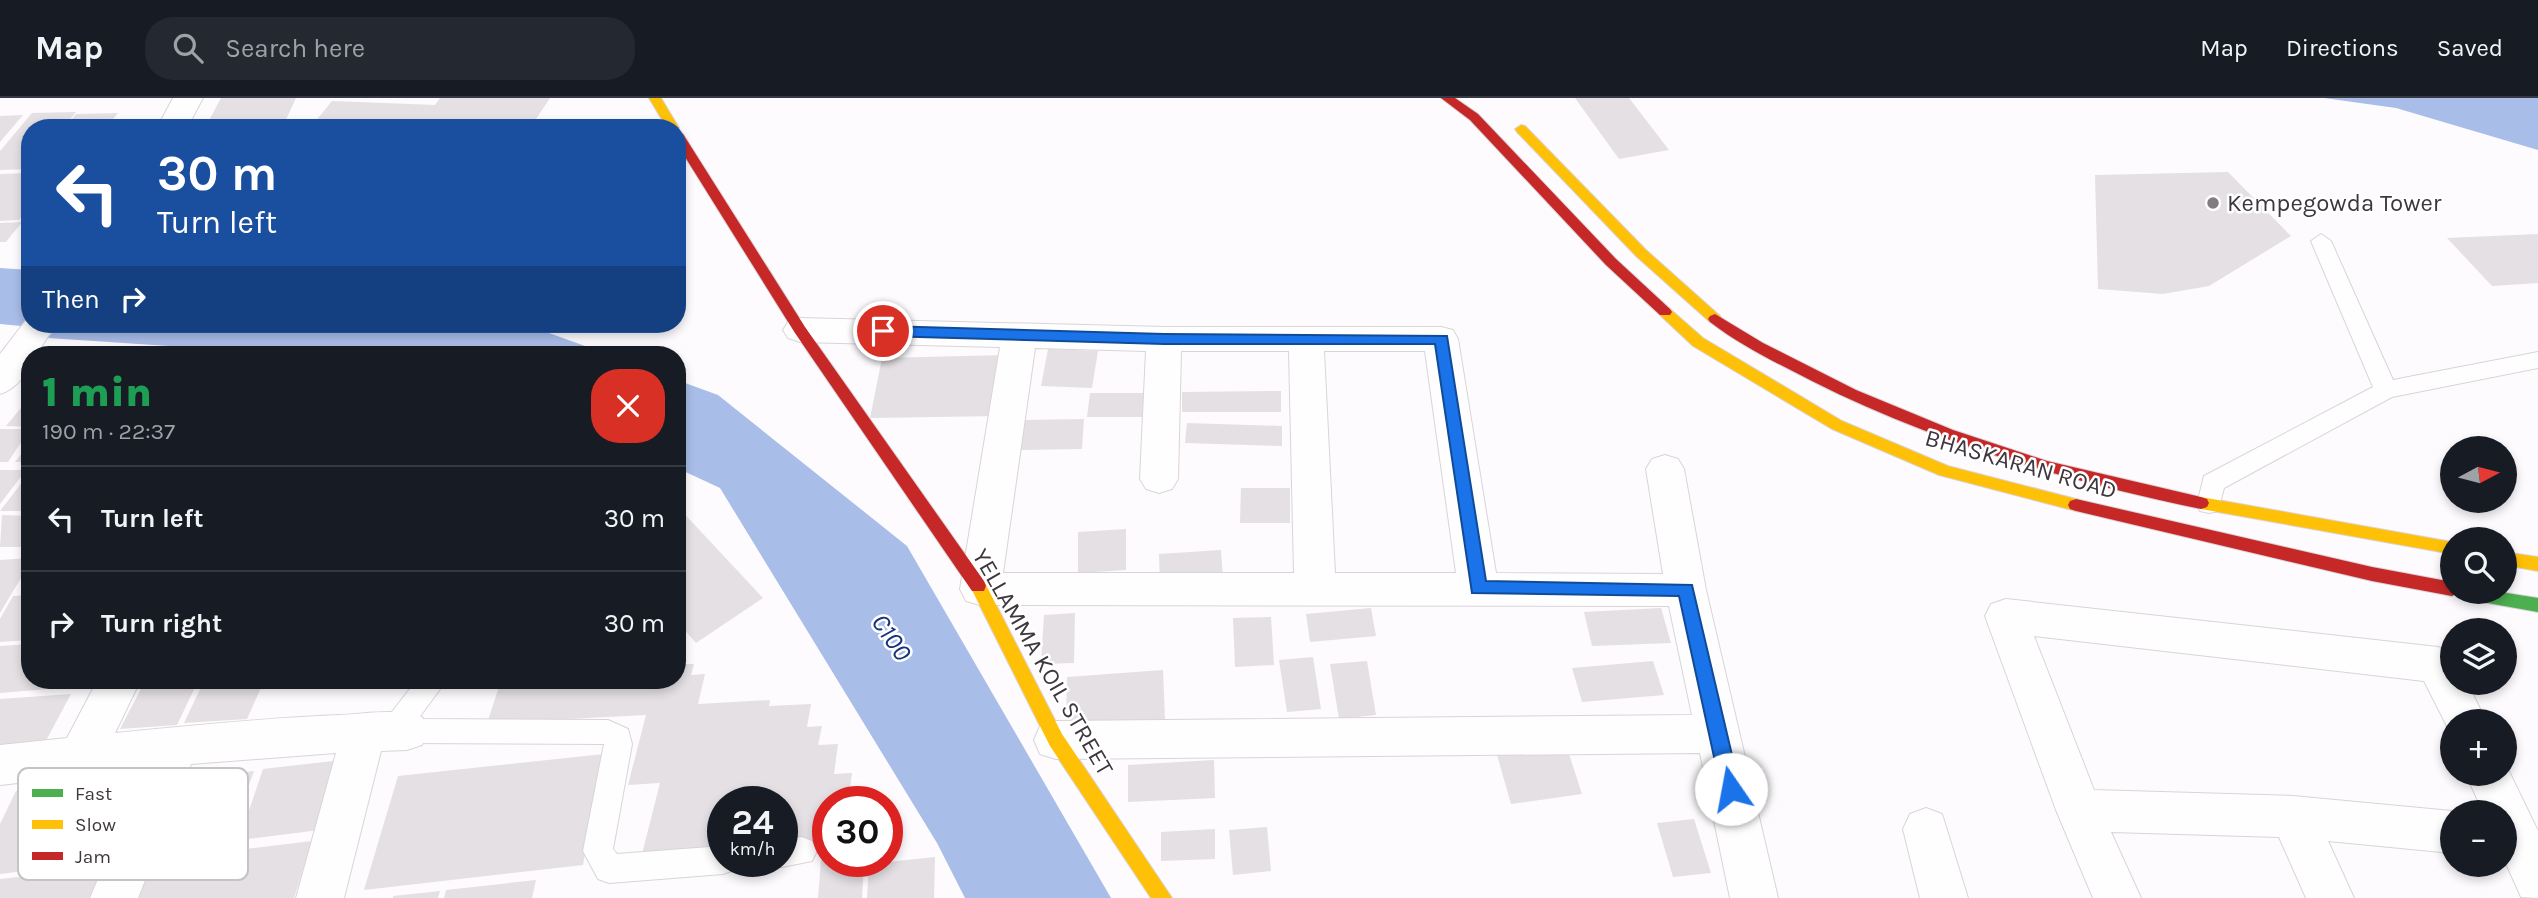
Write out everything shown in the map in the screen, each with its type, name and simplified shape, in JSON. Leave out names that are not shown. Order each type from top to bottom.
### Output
[{"type":"main road","points":[[655,98],[668,119]]},
{"type":"main road","name":"BHASKARAN ROAD","points":[[1447,98],[1474,117],[1611,261],[1698,342],[1837,425],[1944,471],[2041,497],[2372,574],[2440,587]]},
{"type":"main road","name":"BHASKARAN ROAD","points":[[1511,119],[1648,256],[1719,322],[1821,383],[1898,418],[2038,464],[2209,504],[2440,546]]},
{"type":"main road","name":"YELLAMMA KOIL STREET","points":[[686,148],[800,330],[980,589],[1056,740],[1162,898]]},
{"type":"main road","points":[[2517,560],[2538,564]]},
{"type":"main road","points":[[2517,601],[2538,605]]},
{"type":"street","points":[[177,119],[188,98]]},
{"type":"street","points":[[800,330],[1164,339],[1441,339],[1478,588]]},
{"type":"street","points":[[1020,334],[980,589],[1686,590]]},
{"type":"street","points":[[1158,479],[1164,339]]},
{"type":"street","points":[[1306,340],[1315,589]]},
{"type":"street","points":[[0,381],[21,350]]},
{"type":"street","points":[[0,381],[21,382]]},
{"type":"street","points":[[1665,470],[1686,590],[1754,898]]},
{"type":"street","points":[[2118,898],[2079,810],[2006,616],[2438,665],[2458,709]]},
{"type":"street","points":[[81,756],[115,689]]},
{"type":"street","points":[[2,768],[81,756],[387,731],[320,898]]},
{"type":"street","points":[[1056,740],[1719,734]]},
{"type":"street","points":[[167,768],[176,747]]},
{"type":"street","points":[[2079,810],[2293,817],[2440,831]]},
{"type":"street","points":[[2293,817],[2330,898]]},
{"type":"street","points":[[1926,829],[1944,898]]},
{"type":"street","points":[[2517,847],[2538,881]]},
{"type":"street","points":[[114,898],[121,880]]},
{"type":"lane","points":[[2321,241],[2386,390]]},
{"type":"lane","points":[[2209,504],[2213,483],[2386,390],[2538,360]]},
{"type":"lane","points":[[387,731],[425,689]]},
{"type":"lane","points":[[387,731],[608,732],[618,738],[618,744],[598,851],[604,864],[609,869],[626,870],[707,862]]},
{"type":"water","points":[[2324,98],[2538,98],[2538,150],[2396,108]]},
{"type":"water","points":[[0,268],[21,269],[21,326],[0,324]]},
{"type":"water","points":[[52,333],[549,333],[585,346],[169,346],[48,338]]},
{"type":"water","name":"C100","points":[[686,383],[718,395],[907,546],[1111,898],[965,898],[937,843],[720,488],[686,472]]},
{"type":"building","points":[[221,98],[296,98],[286,119],[210,119]]},
{"type":"building","points":[[440,98],[550,98],[536,119],[317,119],[332,101],[435,105]]},
{"type":"building","points":[[1575,98],[1629,98],[1669,150],[1619,159]]},
{"type":"building","points":[[76,112],[70,119],[27,119],[32,113]]},
{"type":"building","points":[[118,113],[113,119],[72,119],[76,114]]},
{"type":"building","points":[[23,115],[0,142],[0,116]]},
{"type":"building","points":[[21,126],[21,169],[0,170],[0,151]]},
{"type":"building","points":[[2228,172],[2291,236],[2209,286],[2163,294],[2098,289],[2095,175]]},
{"type":"building","points":[[21,173],[19,220],[0,221],[0,174]]},
{"type":"building","points":[[21,222],[6,242],[0,242],[0,223]]},
{"type":"building","points":[[2538,234],[2538,283],[2492,286],[2447,238]]},
{"type":"building","points":[[1048,349],[1098,351],[1092,388],[1041,386]]},
{"type":"building","points":[[1007,355],[1000,416],[870,418],[882,358]]},
{"type":"building","points":[[1281,391],[1281,412],[1182,412],[1182,392]]},
{"type":"building","points":[[1090,393],[1144,393],[1142,417],[1087,417]]},
{"type":"building","points":[[21,408],[21,427],[6,426]]},
{"type":"building","points":[[1084,419],[1082,449],[1020,450],[1023,420]]},
{"type":"building","points":[[1187,423],[1282,426],[1282,446],[1185,443]]},
{"type":"building","points":[[0,429],[21,429],[21,442],[8,462],[0,462]]},
{"type":"building","points":[[0,470],[21,470],[21,477],[0,504]]},
{"type":"building","points":[[21,484],[21,511],[0,511]]},
{"type":"building","points":[[1241,488],[1290,488],[1290,523],[1240,523]]},
{"type":"building","points":[[2,515],[21,516],[21,547],[0,547]]},
{"type":"building","points":[[686,516],[763,598],[696,643],[686,631]]},
{"type":"building","points":[[1126,529],[1126,570],[1078,573],[1078,532]]},
{"type":"building","points":[[1221,550],[1223,579],[1160,582],[1159,554]]},
{"type":"building","points":[[21,559],[21,578],[0,613],[0,560]]},
{"type":"building","points":[[13,596],[21,596],[21,641],[0,642],[0,619]]},
{"type":"building","points":[[1371,608],[1376,636],[1310,642],[1306,614]]},
{"type":"building","points":[[1661,608],[1671,643],[1592,646],[1584,612]]},
{"type":"building","points":[[1075,613],[1074,663],[1041,664],[1044,615]]},
{"type":"building","points":[[1271,617],[1274,665],[1235,667],[1233,618]]},
{"type":"building","points":[[21,645],[21,689],[49,689],[0,693],[0,646]]},
{"type":"building","points":[[1313,657],[1321,709],[1287,712],[1279,660]]},
{"type":"building","points":[[1367,661],[1376,715],[1339,719],[1330,664]]},
{"type":"building","points":[[1653,661],[1664,695],[1582,702],[1572,668]]},
{"type":"building","points":[[686,664],[694,664],[691,675],[705,674],[698,704],[770,700],[769,706],[811,704],[807,727],[822,726],[818,745],[838,744],[834,774],[852,773],[850,786],[812,786],[812,845],[798,846],[798,786],[707,786],[707,851],[642,854],[660,783],[628,785],[646,715],[487,723],[498,689],[686,689]]},
{"type":"building","points":[[1163,670],[1165,720],[1066,726],[1067,677]]},
{"type":"building","points":[[141,689],[194,689],[177,725],[120,729]]},
{"type":"building","points":[[200,689],[260,689],[247,719],[184,723]]},
{"type":"building","points":[[71,694],[41,750],[0,754],[0,699]]},
{"type":"building","points":[[1566,745],[1582,794],[1511,804],[1497,755]]},
{"type":"building","points":[[604,754],[583,865],[364,890],[398,776]]},
{"type":"building","points":[[342,760],[320,830],[248,839],[248,813],[263,769]]},
{"type":"building","points":[[1214,760],[1215,798],[1128,802],[1128,765]]},
{"type":"building","points":[[254,771],[248,788],[248,772]]},
{"type":"building","points":[[16,791],[18,872],[0,874],[0,824]]},
{"type":"building","points":[[1694,819],[1711,873],[1673,877],[1657,823]]},
{"type":"building","points":[[1267,827],[1271,871],[1233,875],[1229,830]]},
{"type":"building","points":[[1215,829],[1215,859],[1161,861],[1161,832]]},
{"type":"building","points":[[312,841],[294,898],[124,898],[131,880],[248,880],[248,849]]},
{"type":"building","points":[[935,857],[934,898],[867,898],[868,877],[903,877],[903,860]]},
{"type":"building","points":[[18,877],[18,880],[97,880],[89,898],[0,898],[0,879]]},
{"type":"building","points":[[820,877],[863,877],[862,898],[818,898]]},
{"type":"building","points":[[536,880],[532,898],[444,898],[446,890]]},
{"type":"building","points":[[440,891],[438,898],[393,898],[393,896]]},
{"type":"traffic: fast","points":[[2517,601],[2538,605]]},
{"type":"traffic: slow","points":[[655,98],[668,119]]},
{"type":"traffic: slow","points":[[1521,129],[1641,253],[1715,319]]},
{"type":"traffic: slow","points":[[1665,312],[1698,342],[1837,425],[1944,471],[2076,505]]},
{"type":"traffic: slow","points":[[2201,503],[2440,546]]},
{"type":"traffic: slow","points":[[2517,560],[2538,564]]},
{"type":"traffic: slow","points":[[978,586],[1056,740],[1162,898]]},
{"type":"traffic: jam","points":[[1447,98],[1474,117],[1611,262],[1665,312]]},
{"type":"traffic: jam","points":[[686,148],[800,330],[978,586]]},
{"type":"traffic: jam","points":[[1715,319],[1736,334],[1850,394],[1947,434],[2098,480],[2201,503]]},
{"type":"traffic: jam","points":[[2076,505],[2372,574],[2440,587]]},
{"type":"place","name":"Kempegowda Tower","points":[[2213,203]]},
{"type":"route","points":[[883,331],[1164,339],[1441,339],[1478,588],[1686,590],[1731,789]]}]
